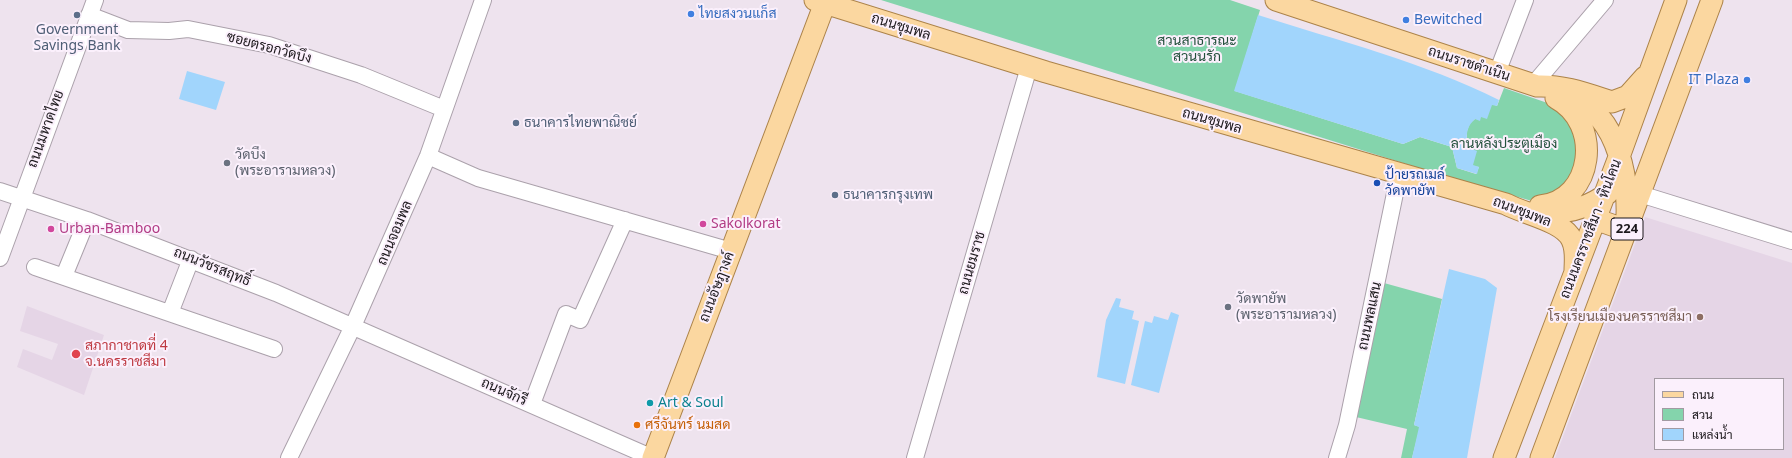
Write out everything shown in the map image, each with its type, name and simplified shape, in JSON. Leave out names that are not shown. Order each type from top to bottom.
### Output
[{"type":"main road","name":"ถนนราชดำเนิน","points":[[1276,0],[1535,86],[1551,85],[1612,102],[1628,96],[1637,87],[1651,68]]},
{"type":"main road","name":"ถนนนครราชสีมา - หินโคน","points":[[1504,458],[1619,157],[1676,0]]},
{"type":"main road","name":"224","points":[[1541,458],[1626,230],[1631,190],[1658,143],[1712,0]]},
{"type":"main road","name":"ถนนชุมพล","points":[[829,3],[1029,67],[1506,204],[1520,211],[1560,226],[1568,233],[1575,250],[1575,271]]},
{"type":"main road","name":"ถนนอัษฎางค์","points":[[653,458],[730,251],[829,3]]},
{"type":"main road","points":[[1535,86],[1587,105],[1603,122],[1619,157],[1631,190]]},
{"type":"main road","points":[[1506,204],[1540,206],[1558,202],[1566,198],[1575,186],[1586,159],[1586,138],[1583,127],[1576,115],[1571,109],[1535,86]]},
{"type":"main road","points":[[1628,132],[1658,143]]},
{"type":"main road","points":[[1506,204],[1530,210],[1556,213],[1581,208],[1603,197],[1631,190]]},
{"type":"main road","points":[[1595,219],[1631,190]]},
{"type":"main road","points":[[1595,219],[1626,230]]},
{"type":"street","name":"ถนนมหาดไทย","points":[[0,258],[94,0]]},
{"type":"street","name":"ถนนจอมพล","points":[[289,458],[354,326],[428,156],[482,0]]},
{"type":"street","points":[[1497,73],[1525,0]]},
{"type":"street","points":[[1535,86],[1606,0]]},
{"type":"street","name":"ซอยตรอกวัดบึง","points":[[89,15],[128,30],[169,31],[188,28],[269,45],[361,75],[444,109]]},
{"type":"street","name":"ถนนยมราช","points":[[915,458],[1029,67]]},
{"type":"street","points":[[428,156],[478,178],[730,251]]},
{"type":"street","name":"ถนนพลแสน","points":[[1337,458],[1350,410],[1399,174]]},
{"type":"street","points":[[1631,190],[1792,241]]},
{"type":"street","name":"ถนนวัชรสฤทธิ์","points":[[0,191],[22,197],[87,220],[191,259],[354,326]]},
{"type":"street","points":[[64,276],[87,220]]},
{"type":"street","points":[[532,404],[566,314],[580,320],[625,220]]},
{"type":"street","points":[[170,313],[191,259]]},
{"type":"street","points":[[35,266],[274,349]]},
{"type":"street","name":"ถนนจักรี","points":[[354,326],[653,458]]},
{"type":"shaded area","name":"โรงเรียนเมืองนครราชสีมา","points":[[1645,217],[1792,263],[1792,458],[1555,458]]},
{"type":"shaded area","name":"สภากาชาดที่ 4 จ.นครราชสีมา","points":[[27,306],[104,335],[84,395],[17,367],[23,349],[52,360],[58,344],[20,331]]},
{"type":"green space","name":"สวนสาธารณะ สวนนรัก","points":[[881,0],[1230,0],[1260,10],[1235,91],[1403,144],[1420,137],[1452,147],[1457,168],[1476,174],[1479,167],[1473,166],[1472,149],[1467,141],[1467,131],[1470,123],[1481,117],[1492,104],[1497,106],[1504,88],[1562,108],[1583,140],[1570,185],[1532,201],[1451,178]]},
{"type":"green space","points":[[1384,283],[1442,299],[1414,425],[1420,427],[1412,458],[1401,458],[1407,429],[1356,417]]},
{"type":"water","points":[[1258,15],[1411,63],[1441,74],[1499,100],[1497,106],[1492,105],[1487,119],[1481,117],[1480,121],[1475,119],[1468,130],[1468,143],[1473,145],[1472,149],[1477,151],[1473,165],[1479,167],[1477,174],[1457,168],[1452,147],[1420,137],[1403,144],[1234,91]]},
{"type":"water","points":[[187,71],[225,82],[216,110],[179,99]]},
{"type":"water","points":[[1449,269],[1485,279],[1497,288],[1467,458],[1412,458],[1419,427],[1414,425]]},
{"type":"water","points":[[1116,298],[1121,299],[1119,307],[1134,311],[1132,319],[1139,321],[1125,384],[1097,377],[1106,320]]},
{"type":"water","points":[[1171,312],[1179,315],[1159,393],[1131,385],[1145,321],[1152,323],[1154,316],[1168,320]]},
{"type":"place","name":"ไทยสงวนแก็ส","points":[[691,14]]},
{"type":"place","name":"Government Savings Bank","points":[[77,15]]},
{"type":"place","name":"Bewitched","points":[[1406,20]]},
{"type":"place","name":"IT Plaza","points":[[1747,80]]},
{"type":"place","name":"ธนาคารไทยพาณิชย์","points":[[516,123]]},
{"type":"place","name":"วัดบึง (พระอารามหลวง)","points":[[227,163]]},
{"type":"place","name":"ป้ายรถเมล์ วัดพายัพ","points":[[1377,183]]},
{"type":"place","name":"ธนาคารกรุงเทพ","points":[[835,195]]},
{"type":"place","name":"Sakolkorat","points":[[703,224]]},
{"type":"place","name":"Urban-Bamboo","points":[[51,229]]},
{"type":"place","name":"วัดพายัพ (พระอารามหลวง)","points":[[1228,307]]},
{"type":"place","name":"โรงเรียนเมืองนครราชสีมา","points":[[1700,317]]},
{"type":"place","name":"สภากาชาดที่ 4 จ.นครราชสีมา","points":[[76,354]]},
{"type":"place","name":"Art & Soul","points":[[650,403]]},
{"type":"place","name":"ศรีจันทร์ นมสด","points":[[637,425]]},
{"type":"park label","name":"ลานหลังประตูเมือง","points":[[1504,144]]}]
